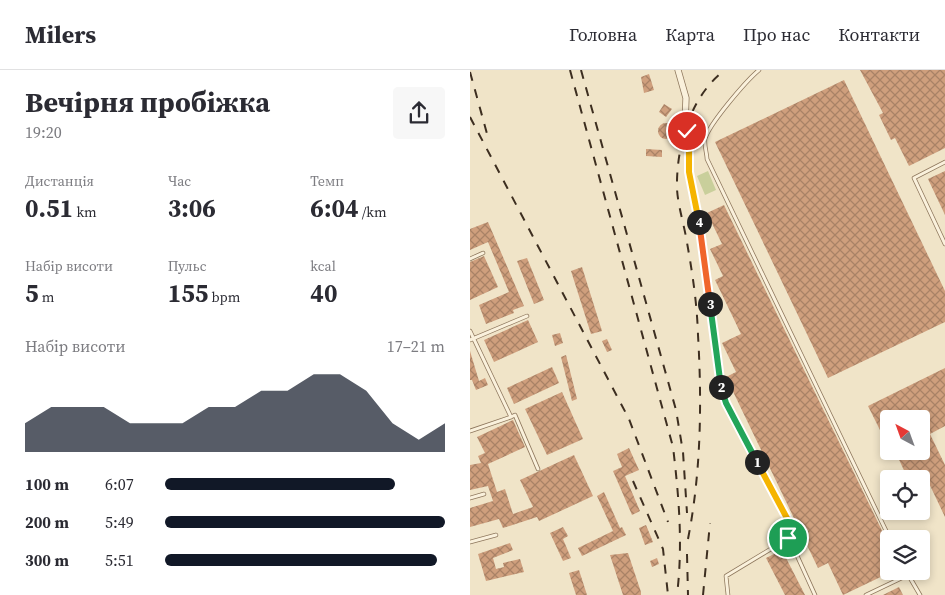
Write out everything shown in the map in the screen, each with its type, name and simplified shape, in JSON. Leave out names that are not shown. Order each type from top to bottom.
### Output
[{"type":"street","points":[[678,70],[686,98],[685,126]]},
{"type":"lane","points":[[759,70],[744,85],[710,132],[706,139],[708,159],[886,530]]},
{"type":"lane","points":[[685,126],[689,143],[689,172],[700,227],[722,390],[726,403],[789,522],[788,538],[815,595]]},
{"type":"lane","points":[[945,162],[914,178],[945,244]]},
{"type":"lane","points":[[470,259],[483,253]]},
{"type":"lane","points":[[472,340],[527,316]]},
{"type":"lane","points":[[470,331],[472,340],[511,417]]},
{"type":"lane","points":[[470,431],[515,416],[538,469]]},
{"type":"lane","points":[[470,498],[484,494]]},
{"type":"lane","points":[[470,542],[496,535]]},
{"type":"lane","points":[[728,595],[726,576],[788,538]]},
{"type":"lane","points":[[866,595],[899,580]]},
{"type":"lane","points":[[911,580],[920,595]]},
{"type":"green space","points":[[708,171],[716,190],[705,195],[697,176]]},
{"type":"building","points":[[860,70],[945,70],[945,148],[909,166],[895,138],[891,140],[879,115],[883,113]]},
{"type":"building","points":[[649,74],[654,90],[644,93],[641,77]]},
{"type":"building","points":[[844,80],[945,291],[945,322],[828,378],[715,142]]},
{"type":"building","points":[[664,104],[672,109],[666,117],[659,112]]},
{"type":"building","points":[[663,123],[669,123],[674,128],[672,137],[663,139],[658,134],[658,128]]},
{"type":"building","points":[[646,149],[662,150],[662,157],[646,156]]},
{"type":"building","points":[[945,171],[945,215],[928,179]]},
{"type":"building","points":[[724,205],[882,530],[880,530],[880,577],[843,595],[828,563],[818,568],[726,377],[736,372],[722,343],[741,334],[715,280],[723,276],[710,249],[722,244],[707,213]]},
{"type":"building","points":[[488,222],[524,306],[513,310],[514,313],[486,324],[479,305],[509,292],[488,242],[470,250],[470,229]]},
{"type":"building","points":[[484,256],[498,287],[470,300],[470,262]]},
{"type":"building","points":[[527,258],[544,300],[534,304],[517,261]]},
{"type":"building","points":[[582,267],[602,331],[591,334],[571,271]]},
{"type":"building","points":[[528,320],[538,342],[494,362],[484,340]]},
{"type":"building","points":[[560,333],[563,343],[555,346],[552,335]]},
{"type":"building","points":[[607,339],[612,350],[607,352],[602,341]]},
{"type":"building","points":[[470,351],[479,381],[485,378],[488,385],[476,390],[472,380],[470,380]]},
{"type":"building","points":[[566,355],[577,399],[572,401],[561,357]]},
{"type":"building","points":[[552,367],[559,383],[514,404],[507,388]]},
{"type":"building","points":[[945,368],[945,426],[930,434],[930,410],[880,410],[880,430],[868,406]]},
{"type":"building","points":[[562,392],[583,439],[547,455],[525,409]]},
{"type":"building","points":[[513,420],[525,447],[488,464],[497,492],[505,489],[513,514],[533,507],[520,480],[574,455],[593,496],[539,521],[537,517],[503,528],[499,519],[470,527],[470,508],[493,501],[488,486],[470,490],[470,465],[481,463],[478,456],[485,453],[477,437]]},
{"type":"building","points":[[930,434],[945,465],[945,517],[930,485],[930,470],[904,470],[899,460],[930,460]]},
{"type":"building","points":[[629,448],[639,470],[625,476],[640,511],[632,515],[613,471],[622,467],[617,454]]},
{"type":"building","points":[[604,492],[620,528],[622,527],[626,535],[582,556],[578,548],[613,531],[597,496]]},
{"type":"building","points":[[646,525],[653,542],[645,545],[639,528]]},
{"type":"building","points":[[563,527],[568,536],[563,539],[571,558],[563,561],[550,533]]},
{"type":"building","points":[[510,543],[513,550],[493,558],[496,569],[504,567],[503,563],[520,559],[524,572],[486,581],[478,554]]},
{"type":"building","points":[[782,550],[805,595],[785,595],[766,558]]},
{"type":"building","points":[[628,553],[641,595],[623,595],[610,555]]},
{"type":"building","points":[[657,558],[659,564],[652,567],[650,561]]},
{"type":"building","points":[[579,570],[587,595],[576,595],[569,573]]},
{"type":"building","points":[[899,587],[903,595],[883,595]]},
{"type":"railway","points":[[570,70],[673,447],[680,521],[677,595]]},
{"type":"railway","points":[[581,70],[676,410],[683,452],[687,513]]},
{"type":"railway","points":[[688,539],[698,463],[699,361],[695,298],[688,249],[678,201],[677,173],[683,140],[694,108],[713,81],[725,70]]},
{"type":"railway","points":[[470,72],[489,141]]},
{"type":"railway","points":[[470,117],[629,419],[668,522]]},
{"type":"railway","points":[[633,481],[663,549],[668,595]]},
{"type":"railway","points":[[703,595],[710,523]]},
{"type":"railway","points":[[687,554],[688,595]]},
{"type":"route","points":[[687,131],[689,172],[700,227],[723,396],[789,522],[788,538]]}]
